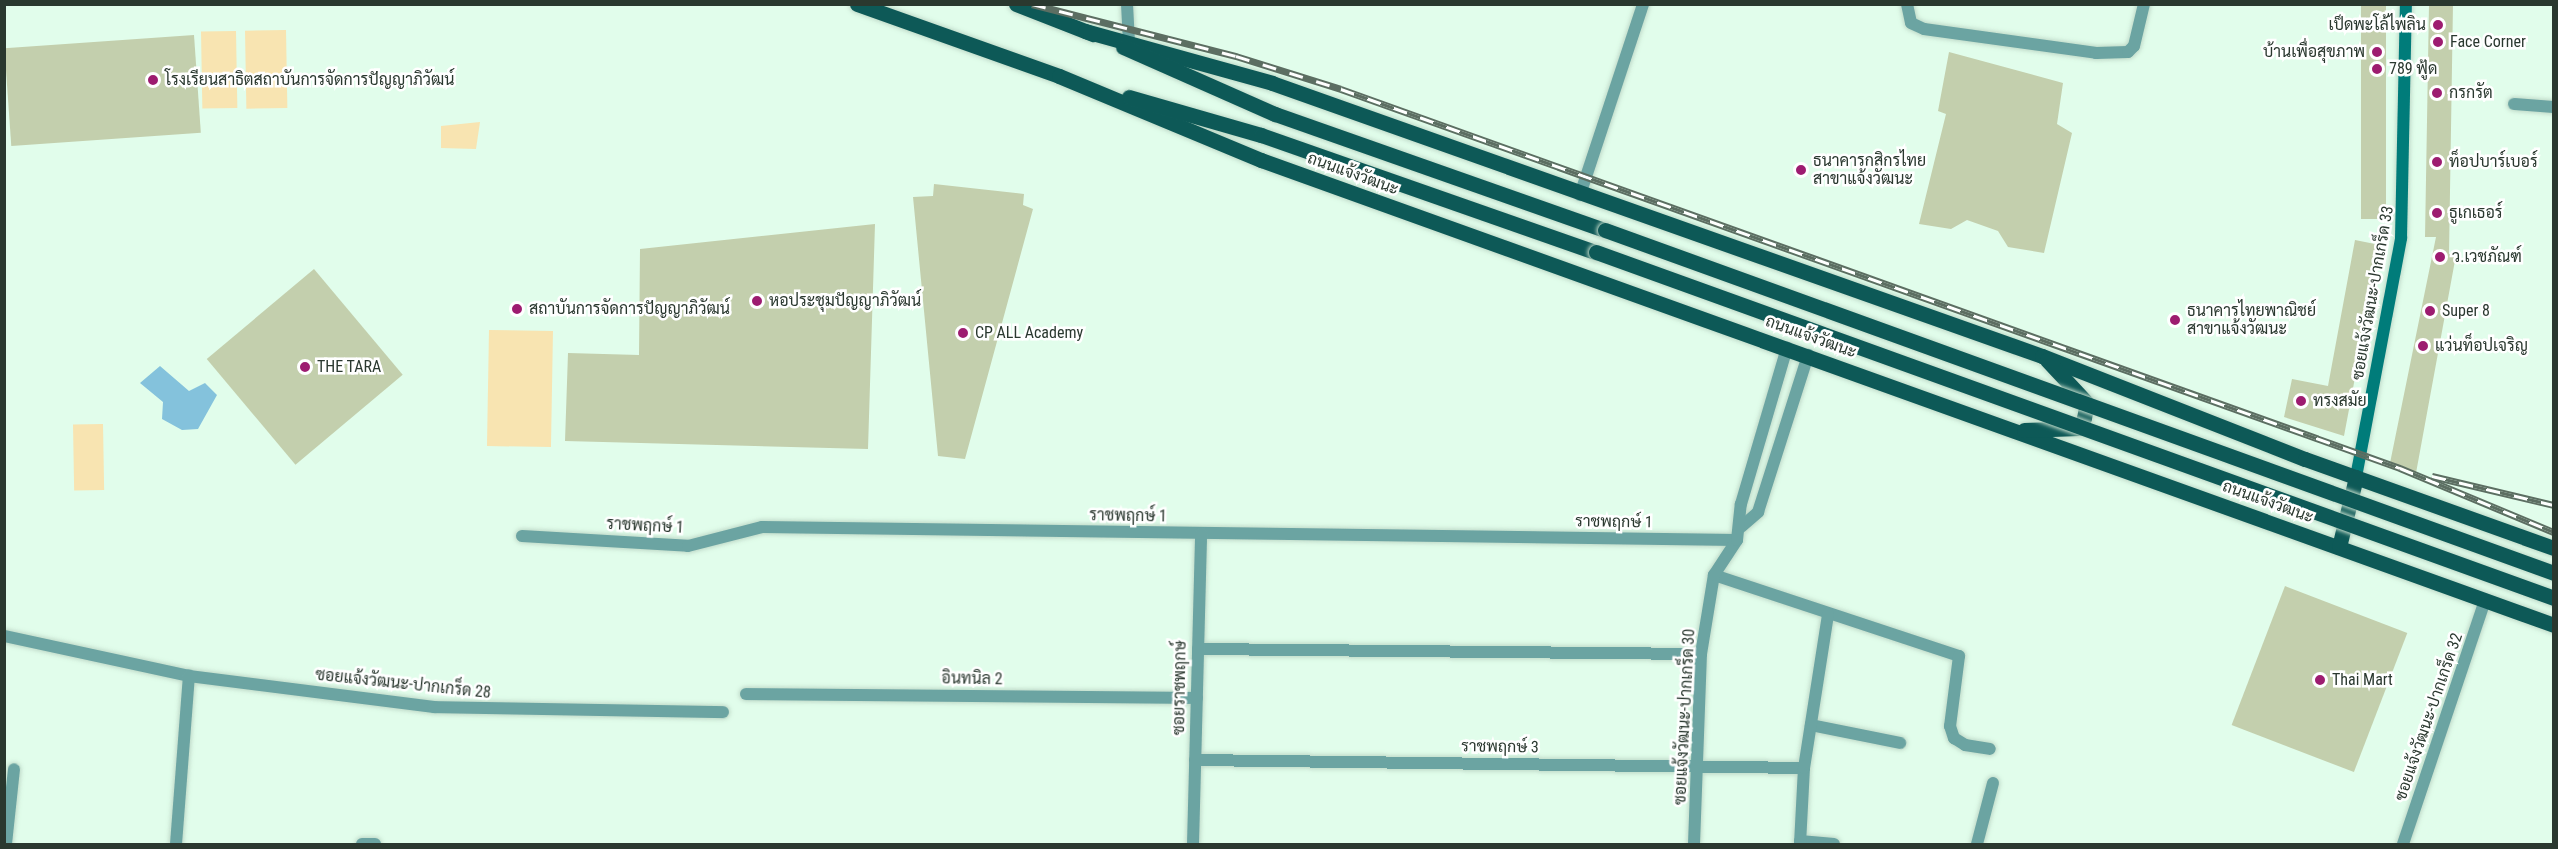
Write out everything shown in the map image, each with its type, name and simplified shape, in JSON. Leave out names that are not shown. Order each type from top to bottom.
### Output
[{"type":"main road","name":"ถนนแจ้งวัฒนะ","points":[[857,4],[1059,76],[1261,160],[2553,625]]},
{"type":"main road","name":"ถนนแจ้งวัฒนะ","points":[[1016,4],[1085,31],[1275,114],[1605,230],[2553,573]]},
{"type":"main road","name":"ถนนแจ้งวัฒนะ","points":[[1085,31],[1129,41],[1272,83],[1580,195],[2042,356],[2355,477],[2553,548]]},
{"type":"main road","name":"ถนนแจ้งวัฒนะ","points":[[1059,76],[1261,135],[1596,252],[2553,598]]},
{"type":"main road","points":[[2016,430],[2079,428],[2084,418],[2087,403],[2042,356]]},
{"type":"main road","points":[[2339,547],[2355,477]]},
{"type":"street","points":[[1127,4],[1129,41]]},
{"type":"street","points":[[1580,195],[1643,4]]},
{"type":"street","points":[[1907,4],[1911,23],[1924,29],[2096,53],[2128,51],[2134,46],[2144,4]]},
{"type":"street","name":"ซอยแจ้งวัฒนะ-ปากเกร็ด 33","points":[[2355,477],[2401,238],[2406,4]]},
{"type":"street","points":[[2514,104],[2553,107]]},
{"type":"street","name":"ซอยแจ้งวัฒนะ-ปากเกร็ด 30","points":[[1694,844],[1701,654],[1714,575],[1737,540],[1741,527],[1741,504],[1787,348]]},
{"type":"street","name":"ซอยแจ้งวัฒนะ-ปากเกร็ด 30","points":[[1741,527],[1758,512],[1808,355]]},
{"type":"street","name":"ราชพฤกษ์ 1","points":[[522,536],[688,546],[762,527],[1737,540]]},
{"type":"street","name":"ซอยราชพฤกษ์","points":[[1193,844],[1201,533]]},
{"type":"street","points":[[1714,575],[1959,656],[1950,726],[1954,738],[1965,745],[1990,749]]},
{"type":"street","name":"ซอยแจ้งวัฒนะ-ปากเกร็ด 32","points":[[2403,844],[2485,600]]},
{"type":"street","points":[[1828,614],[1804,768],[1800,843],[1834,844]]},
{"type":"street","name":"ซอยแจ้งวัฒนะ-ปากเกร็ด 28","points":[[4,636],[189,676],[479,710],[594,706],[723,712]]},
{"type":"street","points":[[1198,649],[1701,654]]},
{"type":"street","points":[[176,844],[189,676]]},
{"type":"street","name":"อินทนิล 2","points":[[746,694],[1197,698]]},
{"type":"street","points":[[1811,725],[1900,742]]},
{"type":"street","name":"ราชพฤกษ์ 3","points":[[1195,760],[1804,768]]},
{"type":"street","points":[[6,844],[6,826],[14,769]]},
{"type":"street","points":[[1977,844],[1993,783]]},
{"type":"street","points":[[362,844],[375,844]]},
{"type":"shaded area","points":[[286,30],[287,108],[246,109],[245,31]]},
{"type":"shaded area","points":[[236,31],[237,108],[202,109],[201,32]]},
{"type":"shaded area","points":[[480,122],[476,149],[441,148],[441,126]]},
{"type":"shaded area","points":[[489,330],[553,331],[551,447],[487,446]]},
{"type":"shaded area","points":[[103,424],[104,490],[74,491],[73,425]]},
{"type":"water","points":[[160,366],[189,391],[205,383],[217,395],[198,429],[182,430],[162,419],[163,402],[140,383]]},
{"type":"building","points":[[2361,4],[2386,4],[2386,219],[2361,219]]},
{"type":"building","points":[[2429,4],[2453,4],[2449,254],[2456,255],[2416,473],[2389,468],[2436,237],[2425,237]]},
{"type":"building","points":[[194,35],[201,133],[11,146],[4,48]]},
{"type":"building","points":[[1949,52],[2063,83],[2057,124],[2072,133],[2044,253],[2008,247],[1998,231],[1967,220],[1951,229],[1919,224],[1946,114],[1938,111]]},
{"type":"building","name":"CP ALL Academy","points":[[934,184],[1024,194],[1023,205],[1033,209],[965,459],[938,456],[913,197],[933,196]]},
{"type":"building","points":[[875,224],[868,449],[565,441],[568,353],[639,355],[640,249]]},
{"type":"building","points":[[2355,240],[2380,245],[2344,436],[2284,417],[2292,379],[2328,386]]},
{"type":"building","name":"THE TARA","points":[[314,269],[403,375],[295,465],[207,359]]},
{"type":"building","name":"Thai Mart","points":[[2285,586],[2407,633],[2354,772],[2232,725]]},
{"type":"railway","points":[[1032,4],[1236,56],[1341,89],[2400,468],[2554,532]]},
{"type":"railway","points":[[2432,476],[2554,505]]},
{"type":"place","name":"เป็ดพะโล้ไพลิน","points":[[2438,25]]},
{"type":"place","name":"Face Corner","points":[[2438,42]]},
{"type":"place","name":"บ้านเพื่อสุขภาพ","points":[[2377,52]]},
{"type":"place","name":"789 ฟู้ด","points":[[2377,69]]},
{"type":"place","name":"โรงเรียนสาธิตสถาบันการจัดการปัญญาภิวัฒน์","points":[[153,80]]},
{"type":"place","name":"กรกรัต","points":[[2437,93]]},
{"type":"place","name":"ท็อปบาร์เบอร์","points":[[2437,162]]},
{"type":"place","name":"ธนาคารกสิกรไทย สาขาแจ้งวัฒนะ","points":[[1801,170]]},
{"type":"place","name":"ธูเกเธอร์","points":[[2437,213]]},
{"type":"place","name":"ว.เวชภัณฑ์","points":[[2440,257]]},
{"type":"place","name":"หอประชุมปัญญาภิวัฒน์","points":[[757,301]]},
{"type":"place","name":"สถาบันการจัดการปัญญาภิวัฒน์","points":[[517,309]]},
{"type":"place","name":"Super 8","points":[[2430,311]]},
{"type":"place","name":"ธนาคารไทยพาณิชย์ สาขาแจ้งวัฒนะ","points":[[2175,320]]},
{"type":"place","name":"CP ALL Academy","points":[[963,333]]},
{"type":"place","name":"แว่นท็อปเจริญ","points":[[2423,346]]},
{"type":"place","name":"THE TARA","points":[[305,367]]},
{"type":"place","name":"ทรงสมัย","points":[[2301,401]]},
{"type":"place","name":"Thai Mart","points":[[2320,680]]}]
